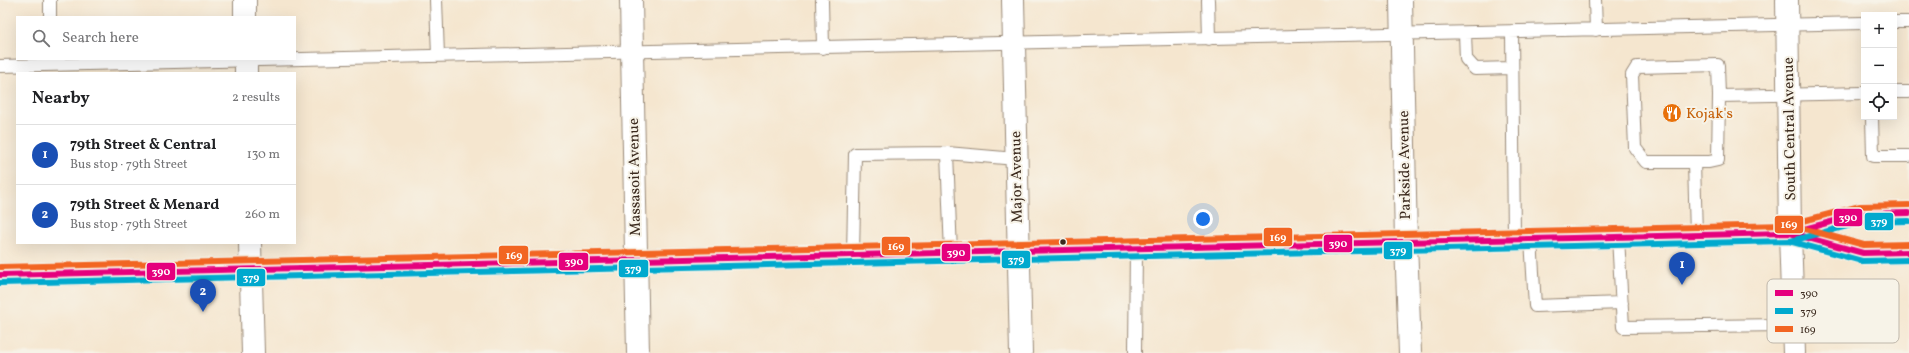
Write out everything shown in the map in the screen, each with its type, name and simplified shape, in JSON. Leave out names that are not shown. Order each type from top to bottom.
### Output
[{"type":"main road","points":[[245,0],[245,16]]},
{"type":"main road","name":"Massasoit Avenue","points":[[630,0],[638,353]]},
{"type":"main road","name":"Major Avenue","points":[[1013,0],[1021,353]]},
{"type":"main road","name":"Parkside Avenue","points":[[1401,0],[1410,353]]},
{"type":"main road","name":"South Central Avenue","points":[[1787,0],[1792,279]]},
{"type":"main road","points":[[0,275],[1790,233],[1861,214],[1909,213]]},
{"type":"main road","points":[[1790,233],[1862,253],[1909,252]]},
{"type":"main road","points":[[250,244],[253,353]]},
{"type":"lane","points":[[50,0],[50,16]]},
{"type":"lane","points":[[436,0],[438,56]]},
{"type":"lane","points":[[822,0],[823,48]]},
{"type":"lane","points":[[1208,0],[1209,39]]},
{"type":"lane","points":[[1595,0],[1596,30]]},
{"type":"lane","points":[[1897,22],[1909,22]]},
{"type":"lane","points":[[0,66],[51,62],[246,64],[438,56],[1402,35],[1861,23]]},
{"type":"lane","points":[[1512,32],[1512,68],[1523,239],[1535,306],[1622,303]]},
{"type":"lane","points":[[1465,33],[1466,59],[1475,69],[1512,68]]},
{"type":"lane","points":[[1718,65],[1719,96],[1718,160],[1694,162],[1646,162],[1639,155],[1635,148],[1632,75],[1637,67],[1718,65]]},
{"type":"lane","points":[[1897,92],[1909,92]]},
{"type":"lane","points":[[1719,96],[1861,93]]},
{"type":"lane","points":[[1872,120],[1873,156],[1909,156]]},
{"type":"lane","points":[[853,255],[855,154],[947,154],[1016,159]]},
{"type":"lane","points":[[947,154],[952,253]]},
{"type":"lane","points":[[1694,162],[1696,235]]},
{"type":"lane","points":[[1618,237],[1623,327],[1767,326]]},
{"type":"lane","points":[[1135,353],[1136,248]]},
{"type":"transit line","name":"169","points":[[1787,225],[1860,206],[1909,205]]},
{"type":"transit line","name":"390","points":[[1789,233],[1861,214],[1909,213]]},
{"type":"transit line","name":"379","points":[[1791,241],[1862,222],[1909,221]]},
{"type":"transit line","name":"169","points":[[0,267],[1790,225],[1864,245],[1909,244]]},
{"type":"transit line","name":"390","points":[[0,275],[1790,233],[1863,253],[1909,252]]},
{"type":"transit line","name":"379","points":[[0,283],[1789,241],[1862,261],[1909,260]]},
{"type":"place","name":"Kojak's","points":[[1672,113]]},
{"type":"place","name":"79th Street & Central","points":[[1682,285]]},
{"type":"place","name":"79th Street & Menard","points":[[203,312]]}]
